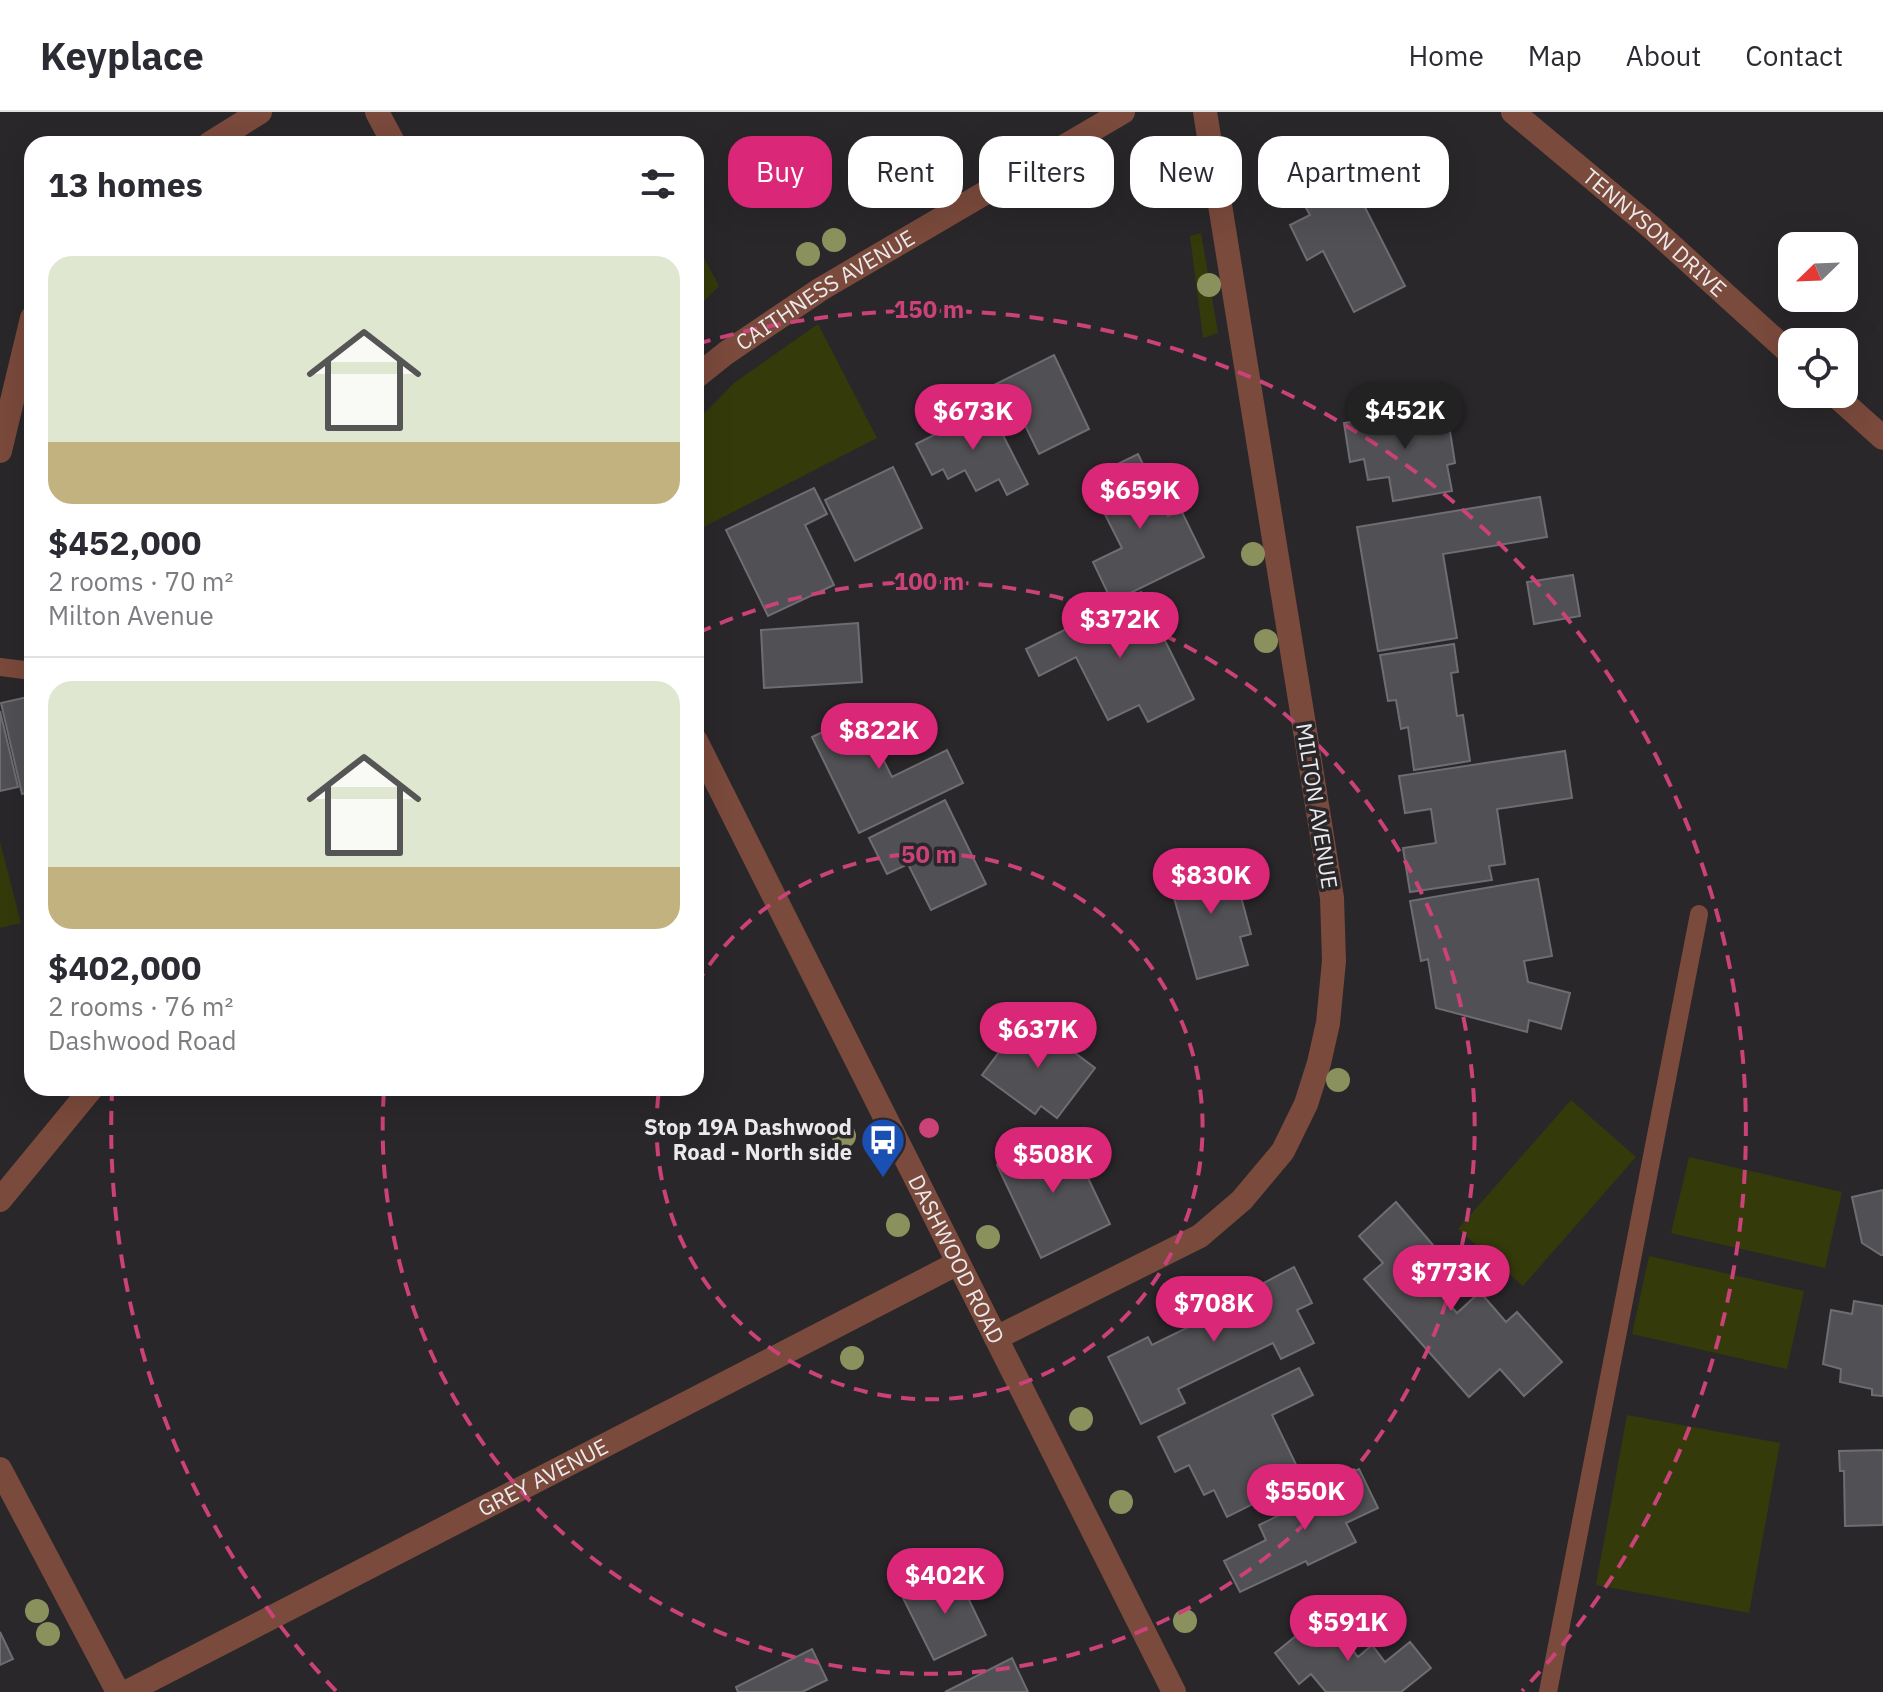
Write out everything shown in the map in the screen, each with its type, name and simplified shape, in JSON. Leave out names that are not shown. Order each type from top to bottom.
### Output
[{"type":"street","points":[[222,136],[260,112]]},
{"type":"street","points":[[377,112],[390,136]]},
{"type":"street","name":"CAITHNESS AVENUE","points":[[704,371],[821,289],[1123,112]]},
{"type":"street","name":"MILTON AVENUE","points":[[996,1338],[1200,1236],[1242,1200],[1283,1151],[1289,1139],[1306,1104],[1328,1023],[1334,961],[1332,898],[1205,112]]},
{"type":"street","name":"TENNYSON DRIVE","points":[[1513,112],[1652,228],[1778,342]]},
{"type":"street","points":[[0,451],[24,351]]},
{"type":"street","points":[[1850,408],[1883,438]]},
{"type":"street","name":"DASHWOOD ROAD","points":[[704,757],[1174,1692]]},
{"type":"street","points":[[0,1200],[85,1096]]},
{"type":"street","name":"GREY AVENUE","points":[[127,1692],[958,1263]]},
{"type":"street","points":[[0,1469],[118,1692]]},
{"type":"lane","points":[[0,667],[24,670]]},
{"type":"lane","points":[[1548,1692],[1699,914]]},
{"type":"green space","points":[[1201,233],[1218,333],[1203,338],[1190,236]]},
{"type":"green space","points":[[704,258],[719,286],[704,301]]},
{"type":"green space","points":[[818,324],[877,438],[704,527],[704,414],[734,383]]},
{"type":"green space","points":[[0,842],[21,923],[0,928]]},
{"type":"green space","points":[[1571,1100],[1636,1157],[1523,1286],[1458,1229]]},
{"type":"green space","points":[[1689,1157],[1842,1192],[1825,1268],[1671,1233]]},
{"type":"green space","points":[[1649,1256],[1804,1291],[1787,1369],[1632,1334]]},
{"type":"green space","points":[[1627,1415],[1780,1443],[1749,1613],[1596,1585]]},
{"type":"building","points":[[1306,208],[1365,208],[1405,286],[1354,312],[1323,251],[1307,260],[1290,225],[1310,215]]},
{"type":"building","points":[[1054,355],[1089,429],[1039,454],[1020,415],[1007,422],[990,387]]},
{"type":"building","points":[[1446,406],[1455,463],[1447,465],[1452,491],[1393,501],[1389,477],[1368,480],[1364,459],[1350,462],[1344,423]]},
{"type":"building","points":[[989,408],[1028,484],[1007,495],[999,479],[976,491],[965,470],[948,479],[943,469],[932,475],[916,444],[942,431],[938,423],[961,411],[966,420]]},
{"type":"building","points":[[1138,454],[1168,516],[1181,510],[1204,557],[1112,602],[1093,562],[1122,548],[1087,479]]},
{"type":"building","points":[[893,467],[922,528],[855,561],[825,500]]},
{"type":"building","points":[[814,488],[827,514],[805,525],[834,585],[768,616],[726,530]]},
{"type":"building","points":[[1540,497],[1547,537],[1443,554],[1457,638],[1378,651],[1357,527]]},
{"type":"building","points":[[1573,575],[1580,616],[1534,624],[1527,582]]},
{"type":"building","points":[[1141,592],[1194,699],[1148,722],[1139,705],[1108,720],[1076,657],[1039,676],[1026,649]]},
{"type":"building","points":[[858,623],[862,682],[764,688],[761,630]]},
{"type":"building","points":[[1454,644],[1458,672],[1451,673],[1457,716],[1463,715],[1470,761],[1414,770],[1408,727],[1401,729],[1396,700],[1388,701],[1380,655]]},
{"type":"building","points":[[24,698],[22,794],[1,703]]},
{"type":"building","points":[[877,706],[893,737],[876,745],[892,777],[947,750],[963,783],[859,833],[812,737]]},
{"type":"building","points":[[0,711],[18,787],[0,791]]},
{"type":"building","points":[[1565,751],[1572,798],[1497,809],[1505,864],[1489,866],[1492,880],[1410,892],[1403,848],[1436,843],[1431,809],[1405,813],[1399,776]]},
{"type":"building","points":[[945,800],[986,884],[931,910],[908,864],[887,874],[869,838]]},
{"type":"building","points":[[1230,856],[1251,934],[1240,937],[1248,965],[1197,979],[1167,873]]},
{"type":"building","points":[[1538,879],[1552,956],[1524,961],[1528,982],[1570,993],[1561,1029],[1529,1020],[1527,1032],[1436,1008],[1428,959],[1421,961],[1410,901]]},
{"type":"building","points":[[1026,1016],[1095,1068],[1057,1118],[1041,1106],[1035,1114],[982,1075]]},
{"type":"building","points":[[1066,1132],[1110,1224],[1041,1258],[997,1165]]},
{"type":"building","points":[[1883,1190],[1881,1255],[1862,1243],[1852,1197]]},
{"type":"building","points":[[1396,1202],[1445,1259],[1425,1277],[1457,1313],[1480,1292],[1506,1322],[1517,1312],[1562,1362],[1524,1396],[1500,1369],[1469,1397],[1364,1279],[1383,1263],[1359,1236]]},
{"type":"building","points":[[1294,1267],[1312,1303],[1297,1310],[1314,1343],[1281,1359],[1273,1343],[1178,1389],[1185,1403],[1141,1424],[1108,1357],[1148,1337],[1152,1345],[1203,1320],[1201,1316]]},
{"type":"building","points":[[1854,1301],[1883,1306],[1883,1396],[1872,1395],[1872,1389],[1840,1382],[1841,1369],[1823,1364],[1831,1310],[1852,1314]]},
{"type":"building","points":[[1299,1368],[1313,1395],[1272,1415],[1303,1479],[1227,1517],[1214,1490],[1204,1495],[1189,1465],[1175,1472],[1158,1437]]},
{"type":"building","points":[[1883,1450],[1883,1525],[1845,1526],[1844,1471],[1840,1471],[1839,1451]]},
{"type":"building","points":[[1359,1469],[1378,1508],[1346,1523],[1356,1542],[1240,1592],[1224,1561],[1266,1540],[1259,1525],[1311,1500],[1308,1494]]},
{"type":"building","points":[[956,1573],[986,1635],[934,1660],[903,1598]]},
{"type":"building","points":[[1323,1614],[1358,1657],[1372,1645],[1385,1662],[1410,1642],[1431,1668],[1401,1692],[1326,1692],[1311,1674],[1299,1684],[1275,1653]]},
{"type":"building","points":[[0,1632],[13,1659],[0,1665]]},
{"type":"building","points":[[812,1649],[827,1680],[802,1692],[738,1692],[736,1687]]},
{"type":"building","points":[[1012,1658],[1028,1692],[945,1692]]},
{"type":"place","name":"Stop 19A Dashwood Road - North side","points":[[883,1179]]}]
